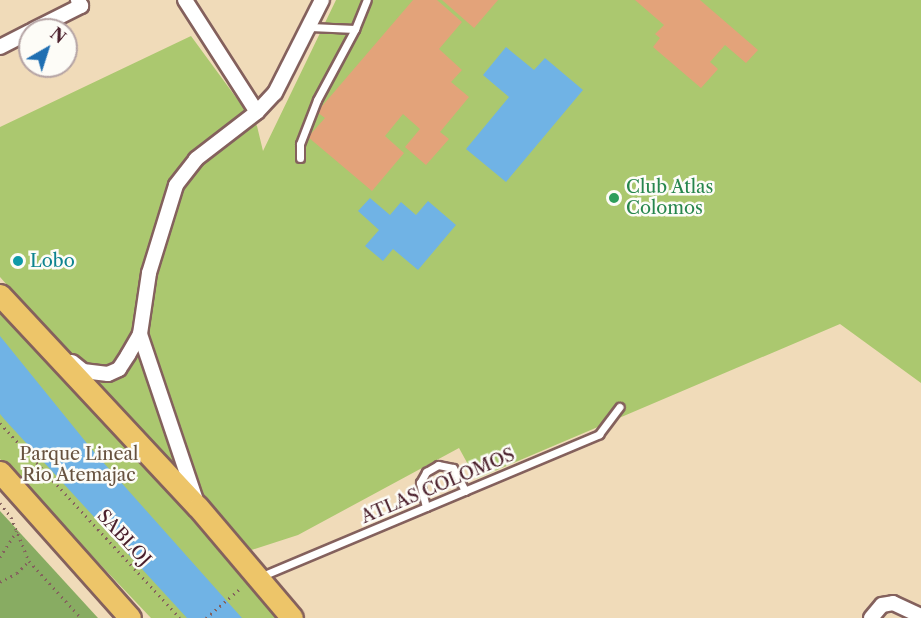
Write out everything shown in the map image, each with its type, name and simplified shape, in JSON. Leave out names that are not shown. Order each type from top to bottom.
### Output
[{"type":"main road","points":[[4,300],[198,507],[249,583],[292,618]]},
{"type":"main road","points":[[0,472],[130,618]]},
{"type":"street","points":[[57,18],[81,6],[78,0]]},
{"type":"street","points":[[185,0],[257,112]]},
{"type":"street","points":[[4,300],[83,371],[94,375],[119,369],[140,334],[149,273],[176,185],[196,159],[257,112],[275,93],[322,0]]},
{"type":"street","points":[[0,47],[18,38]]},
{"type":"street","points":[[140,334],[198,507]]},
{"type":"street","points":[[871,618],[882,605],[893,603],[921,616]]},
{"type":"lane","points":[[300,158],[300,144],[317,100],[355,29],[367,0]]},
{"type":"lane","points":[[310,27],[355,29]]},
{"type":"lane","name":"ATLAS COLOMOS","points":[[249,583],[599,434],[619,407]]},
{"type":"lane","points":[[426,507],[420,483],[426,472],[438,465],[453,468],[465,491]]},
{"type":"path","name":"SABLOJ","points":[[0,423],[180,618]]},
{"type":"path","points":[[0,503],[17,531],[29,561],[81,618]]},
{"type":"path","points":[[0,557],[17,531]]},
{"type":"path","points":[[0,582],[17,573],[29,561]]},
{"type":"path","points":[[206,618],[249,583]]},
{"type":"green space","name":"Club Atlas Colomos","points":[[336,0],[921,0],[921,383],[840,324],[476,479],[459,448],[298,535],[242,553],[0,277],[0,127],[191,36],[257,126],[263,151]]},
{"type":"green space","name":"Parque Lineal Rio Atemajac","points":[[0,302],[287,618],[151,618],[0,459]]},
{"type":"green space","points":[[0,511],[98,618],[0,618]]},
{"type":"water","points":[[506,47],[534,70],[545,58],[583,90],[506,182],[466,149],[509,97],[483,75]]},
{"type":"water","points":[[370,198],[390,215],[401,202],[416,215],[428,201],[456,225],[418,270],[393,249],[383,261],[365,246],[379,230],[358,211]]},
{"type":"water","points":[[0,336],[94,452],[242,618],[187,618],[5,420],[0,414]]},
{"type":"building","points":[[413,0],[437,0],[462,22],[439,49],[462,70],[451,82],[469,97],[440,132],[449,139],[426,165],[405,147],[420,129],[403,114],[385,136],[404,153],[372,191],[308,137],[325,118],[317,112]]},
{"type":"building","points":[[442,0],[498,0],[474,28]]},
{"type":"building","points":[[635,0],[700,0],[758,50],[746,63],[725,45],[710,62],[718,69],[701,88],[653,47],[660,38],[655,34],[664,25]]},
{"type":"place","name":"Club Atlas Colomos","points":[[614,198]]},
{"type":"place","name":"Lobo","points":[[18,261]]}]
